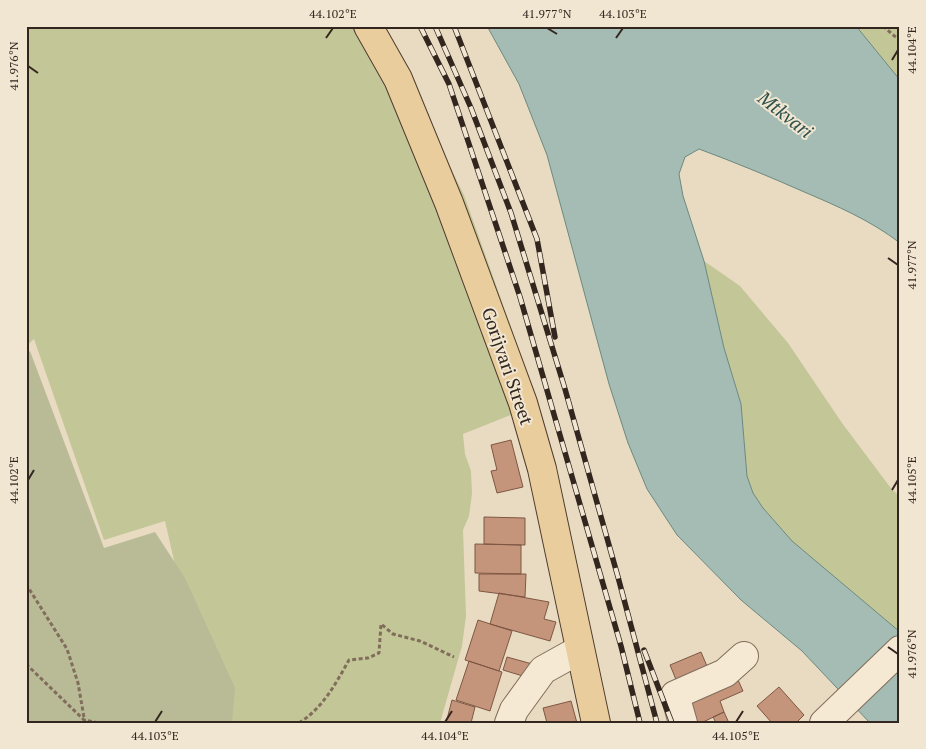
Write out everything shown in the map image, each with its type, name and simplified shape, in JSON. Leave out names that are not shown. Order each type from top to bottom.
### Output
[{"type":"main road","name":"Gorijvari Street","points":[[368,26],[398,79],[428,150],[523,403],[542,469],[596,723]]},
{"type":"street","points":[[509,723],[514,710],[543,670],[580,650]]},
{"type":"street","points":[[825,721],[900,650]]},
{"type":"street","points":[[683,723],[675,695],[725,673],[744,656]]},
{"type":"path","points":[[883,26],[900,41]]},
{"type":"path","points":[[26,584],[67,649],[78,683],[85,721]]},
{"type":"path","points":[[299,723],[310,716],[332,690],[349,660],[368,658],[379,653],[381,624],[394,634],[420,641],[454,657]]},
{"type":"path","points":[[26,664],[85,721],[100,723]]},
{"type":"green space","points":[[26,26],[380,26],[464,195],[526,369],[536,405],[463,434],[465,454],[471,471],[472,494],[469,516],[463,530],[466,616],[462,646],[440,723],[211,723],[165,521],[104,540],[34,339],[26,346]]},
{"type":"green space","points":[[856,26],[900,26],[900,80]]},
{"type":"green space","points":[[704,261],[740,286],[788,343],[842,423],[890,487],[900,497],[900,632],[792,541],[763,508],[753,493],[747,476],[741,404],[724,348]]},
{"type":"green space","points":[[30,351],[104,548],[155,532],[185,578],[235,688],[232,723],[26,723],[26,355]]},
{"type":"water","name":"Mtkvari","points":[[487,26],[856,26],[900,80],[900,243],[865,220],[840,208],[699,149],[685,157],[679,174],[683,196],[704,261],[724,348],[741,404],[747,476],[753,493],[763,508],[792,541],[900,632],[900,723],[870,723],[802,651],[741,600],[677,535],[647,489],[628,443],[609,384],[547,155],[519,84]]},
{"type":"building","points":[[511,440],[523,487],[497,493],[491,471],[497,470],[491,445]]},
{"type":"building","points":[[484,517],[525,518],[525,545],[484,544]]},
{"type":"building","points":[[475,544],[521,545],[521,574],[475,573]]},
{"type":"building","points":[[479,574],[526,574],[525,597],[479,591]]},
{"type":"building","points":[[499,593],[549,602],[544,619],[556,622],[550,641],[490,624]]},
{"type":"building","points":[[478,620],[512,631],[499,671],[465,660]]},
{"type":"building","points":[[701,652],[712,678],[677,682],[670,665]]},
{"type":"building","points":[[507,657],[536,665],[526,677],[503,670]]},
{"type":"building","points":[[469,661],[502,672],[490,711],[456,700]]},
{"type":"building","points":[[734,671],[743,691],[720,701],[724,712],[701,723],[691,723],[679,695]]},
{"type":"building","points":[[779,687],[804,715],[796,723],[772,723],[757,706]]},
{"type":"building","points":[[452,700],[475,707],[471,723],[446,723]]},
{"type":"building","points":[[571,701],[577,723],[547,723],[543,708]]},
{"type":"building","points":[[724,712],[729,723],[716,723],[713,717]]},
{"type":"railway","points":[[420,26],[449,84],[520,297],[621,646],[640,723]]},
{"type":"railway","points":[[435,26],[471,108],[511,213],[565,389],[657,723]]},
{"type":"railway","points":[[454,26],[537,239],[555,337]]},
{"type":"railway","points":[[644,650],[672,723]]}]
